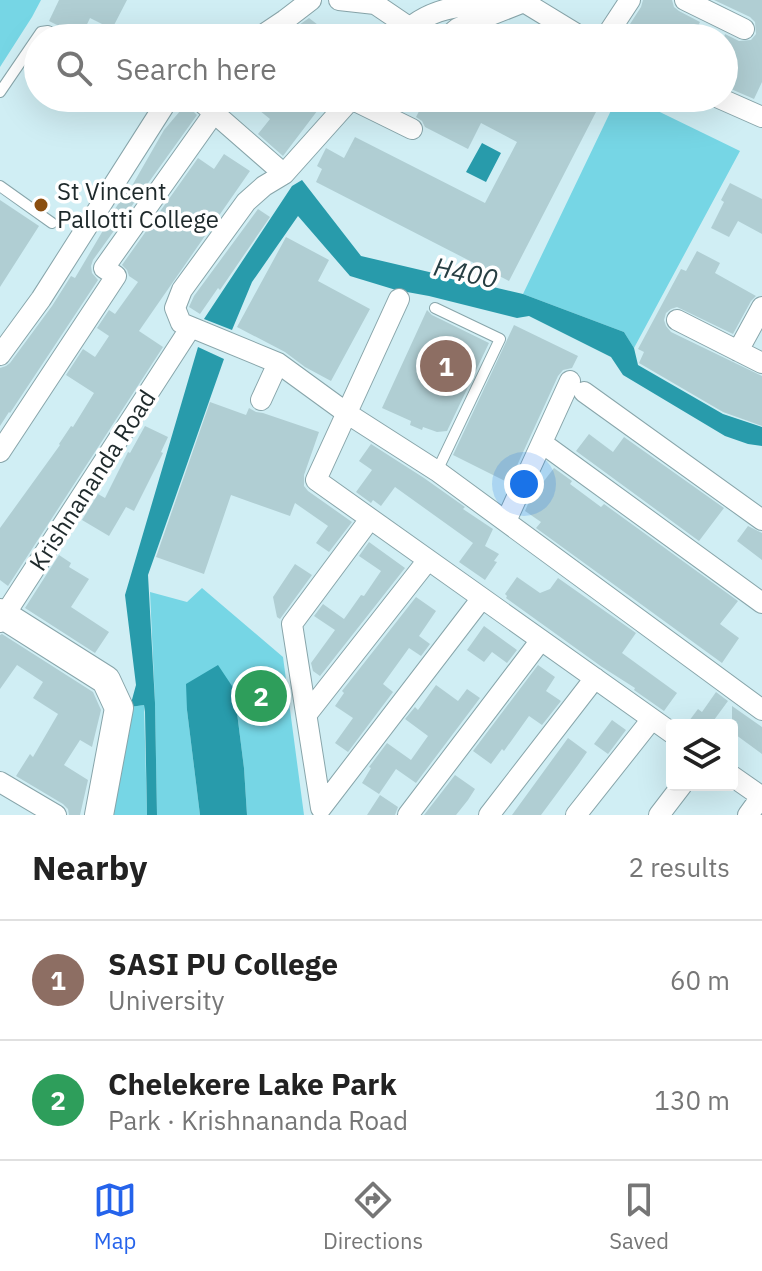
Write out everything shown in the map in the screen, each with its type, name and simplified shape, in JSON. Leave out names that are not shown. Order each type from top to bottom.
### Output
[{"type":"street","points":[[279,24],[311,0]]},
{"type":"street","points":[[339,0],[376,2],[397,24]]},
{"type":"street","points":[[614,24],[630,0]]},
{"type":"street","points":[[685,0],[734,24]]},
{"type":"street","points":[[468,24],[525,1]]},
{"type":"street","points":[[416,24],[436,11],[525,1],[561,24]]},
{"type":"street","points":[[738,26],[744,29]]},
{"type":"street","points":[[738,103],[759,108]]},
{"type":"street","points":[[0,355],[41,299],[160,112]]},
{"type":"street","name":"Krishnananda Road","points":[[99,815],[119,708],[106,680],[2,617],[191,327],[175,308],[182,290],[246,202],[284,174],[339,112]]},
{"type":"street","points":[[379,112],[412,129]]},
{"type":"street","points":[[104,268],[214,113],[284,174]]},
{"type":"street","points":[[0,452],[116,276],[74,247]]},
{"type":"street","points":[[399,299],[316,480],[666,729]]},
{"type":"street","points":[[738,351],[762,307]]},
{"type":"street","points":[[677,320],[762,363]]},
{"type":"street","points":[[191,327],[278,363],[348,414],[437,471],[762,710]]},
{"type":"street","points":[[261,400],[278,363]]},
{"type":"street","points":[[506,521],[577,386],[762,520]]},
{"type":"street","points":[[549,448],[762,603]]},
{"type":"street","points":[[323,812],[292,624],[370,519]]},
{"type":"street","points":[[307,714],[428,560]]},
{"type":"street","points":[[323,812],[482,598]]},
{"type":"street","points":[[408,815],[541,640]]},
{"type":"street","points":[[489,815],[595,678]]},
{"type":"street","points":[[576,815],[652,719]]},
{"type":"street","points":[[738,780],[762,797],[748,815]]},
{"type":"street","points":[[0,782],[56,815]]},
{"type":"street","points":[[659,815],[677,791]]},
{"type":"lane","points":[[0,92],[24,57]]},
{"type":"lane","points":[[0,186],[52,223]]},
{"type":"lane","points":[[435,308],[500,339],[437,471]]},
{"type":"shaded area","points":[[0,0],[41,0],[28,24],[24,24],[24,30],[0,67]]},
{"type":"shaded area","points":[[610,112],[660,112],[740,151],[634,348],[624,332],[523,294]]},
{"type":"shaded area","points":[[482,143],[501,153],[486,182],[466,172]]},
{"type":"shaded area","points":[[302,180],[361,256],[523,294],[624,332],[634,348],[638,365],[723,414],[762,427],[762,446],[725,436],[623,375],[611,357],[529,316],[517,318],[350,276],[298,216],[252,282],[232,330],[204,319],[292,186]]},
{"type":"shaded area","points":[[198,347],[224,359],[148,575],[157,815],[147,815],[145,712],[144,705],[130,707],[136,685],[125,595]]},
{"type":"shaded area","points":[[202,588],[283,657],[304,815],[247,815],[234,689],[187,710],[200,815],[157,815],[150,592],[187,602]]},
{"type":"shaded area","points":[[218,665],[234,689],[247,815],[200,815],[186,684]]},
{"type":"shaded area","points":[[144,705],[147,815],[112,815],[130,707]]},
{"type":"building","points":[[59,0],[127,0],[115,24],[102,24],[90,18],[87,24],[55,24],[49,21]]},
{"type":"building","points":[[643,0],[672,0],[679,11],[700,22],[630,24]]},
{"type":"building","points":[[714,0],[762,0],[762,82],[754,99],[738,92],[738,40],[751,40],[756,34],[755,22]]},
{"type":"building","points":[[309,18],[317,24],[300,24]]},
{"type":"building","points":[[179,112],[194,112],[197,115],[93,260],[92,273],[98,280],[0,426],[0,368],[10,363],[71,276],[75,278],[164,130]]},
{"type":"building","points":[[261,112],[316,112],[283,156],[258,134],[270,119]]},
{"type":"building","points":[[419,112],[596,112],[509,281],[316,182],[322,169],[317,166],[326,148],[344,158],[355,137],[485,203],[517,142],[481,123],[468,149],[425,127],[416,117]]},
{"type":"building","points":[[224,154],[250,171],[139,331],[163,347],[8,586],[0,580],[0,528],[94,393],[66,375],[83,349],[95,357],[109,336],[97,328],[109,310],[115,314],[138,282],[129,276],[122,265],[198,158],[214,169]]},
{"type":"building","points":[[730,183],[762,199],[762,234],[738,221],[729,237],[711,228]]},
{"type":"building","points":[[0,200],[39,226],[0,287]]},
{"type":"building","points":[[258,209],[270,217],[200,314],[189,307],[194,296]]},
{"type":"building","points":[[286,237],[329,260],[318,281],[370,309],[331,381],[237,327]]},
{"type":"building","points":[[697,251],[720,263],[715,273],[756,296],[733,334],[677,307],[666,313],[666,326],[671,332],[762,376],[762,426],[723,412],[639,363],[644,352],[638,349],[681,269],[686,271]]},
{"type":"building","points":[[427,310],[489,343],[447,431],[437,432],[423,427],[422,430],[410,425],[411,421],[382,408]]},
{"type":"building","points":[[514,325],[578,356],[572,368],[563,370],[558,376],[509,483],[453,455]]},
{"type":"building","points":[[210,402],[246,415],[249,408],[319,432],[304,475],[304,486],[352,522],[329,552],[316,543],[328,526],[295,503],[290,516],[231,495],[204,574],[156,557]]},
{"type":"building","points":[[145,426],[168,437],[163,453],[134,511],[126,507],[109,536],[82,520],[98,494],[105,498]]},
{"type":"building","points":[[589,434],[613,452],[624,437],[724,508],[699,541],[576,451]]},
{"type":"building","points":[[371,444],[424,478],[493,529],[485,546],[499,554],[485,580],[459,562],[473,543],[395,487],[381,506],[356,492],[372,470],[359,461]]},
{"type":"building","points":[[554,468],[601,507],[604,504],[738,601],[720,624],[739,638],[722,663],[536,528],[541,522],[525,511],[530,499]]},
{"type":"building","points":[[748,526],[762,533],[762,560],[737,541]]},
{"type":"building","points":[[369,542],[405,568],[320,676],[313,671],[311,663],[335,630],[314,616],[323,604],[344,619],[361,595],[364,596],[381,571],[359,556]]},
{"type":"building","points":[[59,555],[71,563],[69,567],[89,579],[71,607],[109,632],[95,653],[25,608]]},
{"type":"building","points":[[295,564],[312,575],[280,619],[273,597]]},
{"type":"building","points":[[517,577],[540,593],[550,589],[558,578],[636,633],[622,653],[677,693],[664,711],[506,598],[505,594]]},
{"type":"building","points":[[416,597],[436,611],[419,636],[430,644],[421,656],[409,648],[383,684],[393,692],[348,752],[335,743],[353,718],[335,706],[344,693],[342,691]]},
{"type":"building","points":[[484,626],[517,650],[507,663],[492,652],[484,662],[467,650]]},
{"type":"building","points":[[2,634],[93,692],[101,710],[92,747],[80,740],[64,765],[88,780],[80,815],[69,815],[63,804],[16,776],[30,754],[33,757],[58,714],[33,698],[43,682],[17,665],[0,689]]},
{"type":"building","points":[[538,665],[555,677],[546,691],[561,701],[542,725],[529,716],[491,764],[473,751]]},
{"type":"building","points":[[436,685],[458,701],[467,689],[480,698],[416,783],[396,769],[379,794],[362,783],[369,767],[387,743],[411,760],[428,736],[405,719],[415,707],[418,710]]},
{"type":"building","points":[[716,692],[728,701],[715,719],[690,719],[698,709],[702,712]]},
{"type":"building","points":[[732,706],[762,727],[762,754],[738,736],[738,719],[732,719]]},
{"type":"building","points":[[612,720],[626,730],[608,754],[594,744]]},
{"type":"building","points":[[568,738],[587,752],[578,765],[541,815],[512,815]]},
{"type":"building","points":[[455,775],[475,789],[468,800],[456,815],[424,815]]},
{"type":"building","points":[[380,795],[398,807],[395,815],[367,815]]},
{"type":"place","name":"St Vincent Pallotti College","points":[[41,205]]},
{"type":"place","name":"SASI PU College","points":[[446,366]]},
{"type":"place","name":"Chelekere Lake Park","points":[[261,696]]},
{"type":"water label","name":"H400","points":[[466,272]]}]
